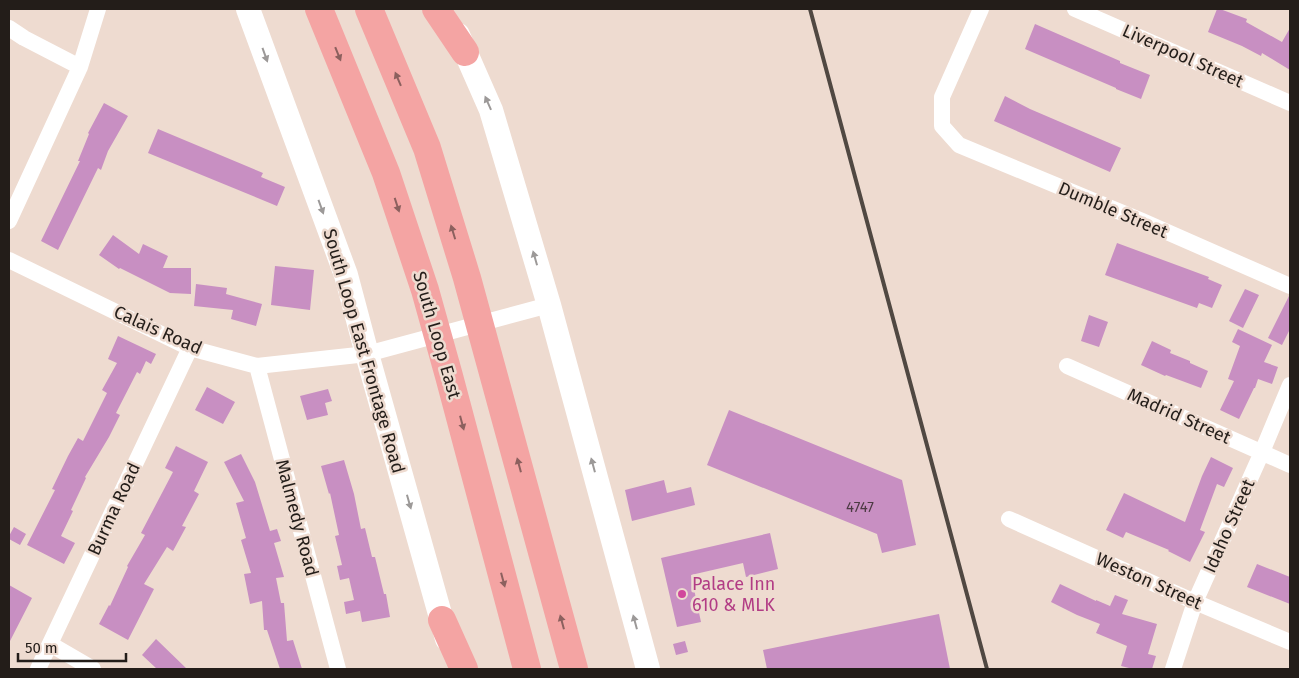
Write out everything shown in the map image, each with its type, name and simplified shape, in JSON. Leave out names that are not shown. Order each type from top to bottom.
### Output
[{"type":"highway","name":"South Loop East","points":[[319,9],[386,173],[425,290],[527,669]]},
{"type":"highway","points":[[369,9],[427,148],[492,364],[574,669]]},
{"type":"highway","points":[[436,9],[465,52]]},
{"type":"highway","points":[[442,620],[464,669]]},
{"type":"main road","name":"South Loop East Frontage Road","points":[[248,9],[346,275],[455,669]]},
{"type":"main road","points":[[448,9],[491,110],[549,305],[648,669]]},
{"type":"street","points":[[9,221],[80,68],[98,9]]},
{"type":"street","name":"Dumble Street","points":[[981,9],[942,97],[942,126],[960,145],[1142,221],[1290,286]]},
{"type":"street","name":"Liverpool Street","points":[[1076,9],[1290,103]]},
{"type":"street","points":[[9,28],[80,68]]},
{"type":"street","name":"Calais Road","points":[[9,260],[190,348],[258,366],[367,354],[549,305]]},
{"type":"street","name":"Burma Road","points":[[38,669],[190,348]]},
{"type":"street","name":"Malmedy Road","points":[[258,366],[338,669]]},
{"type":"street","name":"Madrid Street","points":[[1067,366],[1290,465]]},
{"type":"street","name":"Idaho Street","points":[[1173,669],[1195,602],[1290,385]]},
{"type":"street","name":"Weston Street","points":[[1009,519],[1290,642]]},
{"type":"street","points":[[50,644],[93,669]]},
{"type":"building","points":[[1217,9],[1247,19],[1246,22],[1282,42],[1290,28],[1290,70],[1262,53],[1261,56],[1208,32]]},
{"type":"building","points":[[1035,24],[1150,75],[1141,99],[1025,49]]},
{"type":"building","points":[[1005,96],[1030,109],[1121,148],[1110,172],[994,121]]},
{"type":"building","points":[[104,103],[128,116],[108,151],[101,170],[98,168],[58,250],[41,241],[80,161],[78,161],[88,133]]},
{"type":"building","points":[[158,129],[263,173],[261,177],[285,187],[277,206],[148,153]]},
{"type":"building","points":[[113,235],[139,254],[143,244],[168,256],[163,268],[191,268],[191,294],[170,293],[119,269],[99,255]]},
{"type":"building","points":[[1117,243],[1209,277],[1208,279],[1222,285],[1212,308],[1199,303],[1197,308],[1105,275]]},
{"type":"building","points":[[275,266],[314,270],[310,310],[271,305]]},
{"type":"building","points":[[196,284],[227,288],[226,294],[262,304],[256,326],[231,319],[233,310],[194,306]]},
{"type":"building","points":[[1245,289],[1259,295],[1243,328],[1229,321]]},
{"type":"building","points":[[1289,296],[1290,329],[1282,345],[1268,338]]},
{"type":"building","points":[[1089,315],[1108,322],[1099,347],[1081,341]]},
{"type":"building","points":[[1238,329],[1272,345],[1264,362],[1278,367],[1272,384],[1258,379],[1239,419],[1220,410],[1234,381],[1228,379],[1240,346],[1232,342]]},
{"type":"building","points":[[118,336],[156,354],[151,364],[146,361],[140,374],[137,372],[116,413],[120,415],[85,477],[71,510],[73,511],[61,536],[75,543],[64,564],[27,545],[55,490],[52,489],[68,456],[78,438],[83,441],[107,393],[102,390],[117,363],[108,359]]},
{"type":"building","points":[[1152,341],[1171,350],[1170,353],[1208,371],[1201,388],[1165,376],[1141,365]]},
{"type":"building","points":[[207,387],[235,402],[223,424],[195,410]]},
{"type":"building","points":[[328,389],[332,401],[325,403],[328,415],[307,420],[300,396]]},
{"type":"building","points":[[729,410],[902,480],[916,545],[882,553],[877,534],[707,465]]},
{"type":"building","points":[[176,446],[208,462],[194,491],[199,494],[182,526],[186,527],[173,551],[167,547],[144,584],[154,589],[128,640],[99,624],[110,606],[127,566],[145,535],[141,533],[173,472],[165,468]]},
{"type":"building","points":[[241,454],[255,482],[270,531],[277,529],[281,541],[274,543],[284,577],[276,578],[281,603],[284,603],[287,641],[293,640],[302,669],[280,669],[267,630],[264,630],[262,601],[250,604],[244,574],[251,573],[241,540],[246,538],[236,503],[244,501],[224,462]]},
{"type":"building","points":[[1211,457],[1233,468],[1224,487],[1217,484],[1200,530],[1205,532],[1190,562],[1169,550],[1126,532],[1123,538],[1106,530],[1124,493],[1185,522]]},
{"type":"building","points":[[344,460],[354,494],[361,529],[365,528],[372,557],[375,557],[384,594],[386,594],[390,617],[362,622],[360,611],[346,614],[344,602],[354,600],[349,578],[340,580],[337,566],[342,565],[335,536],[339,535],[330,493],[321,466]]},
{"type":"building","points":[[664,480],[667,493],[691,487],[695,505],[632,521],[625,490]]},
{"type":"building","points":[[14,527],[26,534],[20,545],[9,539]]},
{"type":"building","name":"Palace Inn 610 & MLK","points":[[770,533],[778,569],[746,577],[743,563],[691,575],[701,622],[677,627],[661,558]]},
{"type":"building","points":[[1257,564],[1290,577],[1290,604],[1247,587]]},
{"type":"building","points":[[1060,584],[1110,606],[1115,595],[1128,600],[1122,614],[1157,624],[1148,654],[1156,656],[1152,669],[1133,669],[1121,666],[1127,646],[1096,633],[1100,624],[1051,602]]},
{"type":"building","points":[[9,585],[32,598],[9,643]]},
{"type":"building","points":[[939,614],[950,669],[767,669],[763,650]]},
{"type":"building","points":[[156,639],[187,669],[157,669],[142,655]]},
{"type":"building","points":[[685,641],[688,652],[676,655],[673,644]]},
{"type":"railway","points":[[810,9],[987,669]]},
{"type":"place","name":"Palace Inn 610 & MLK","points":[[682,594]]}]
